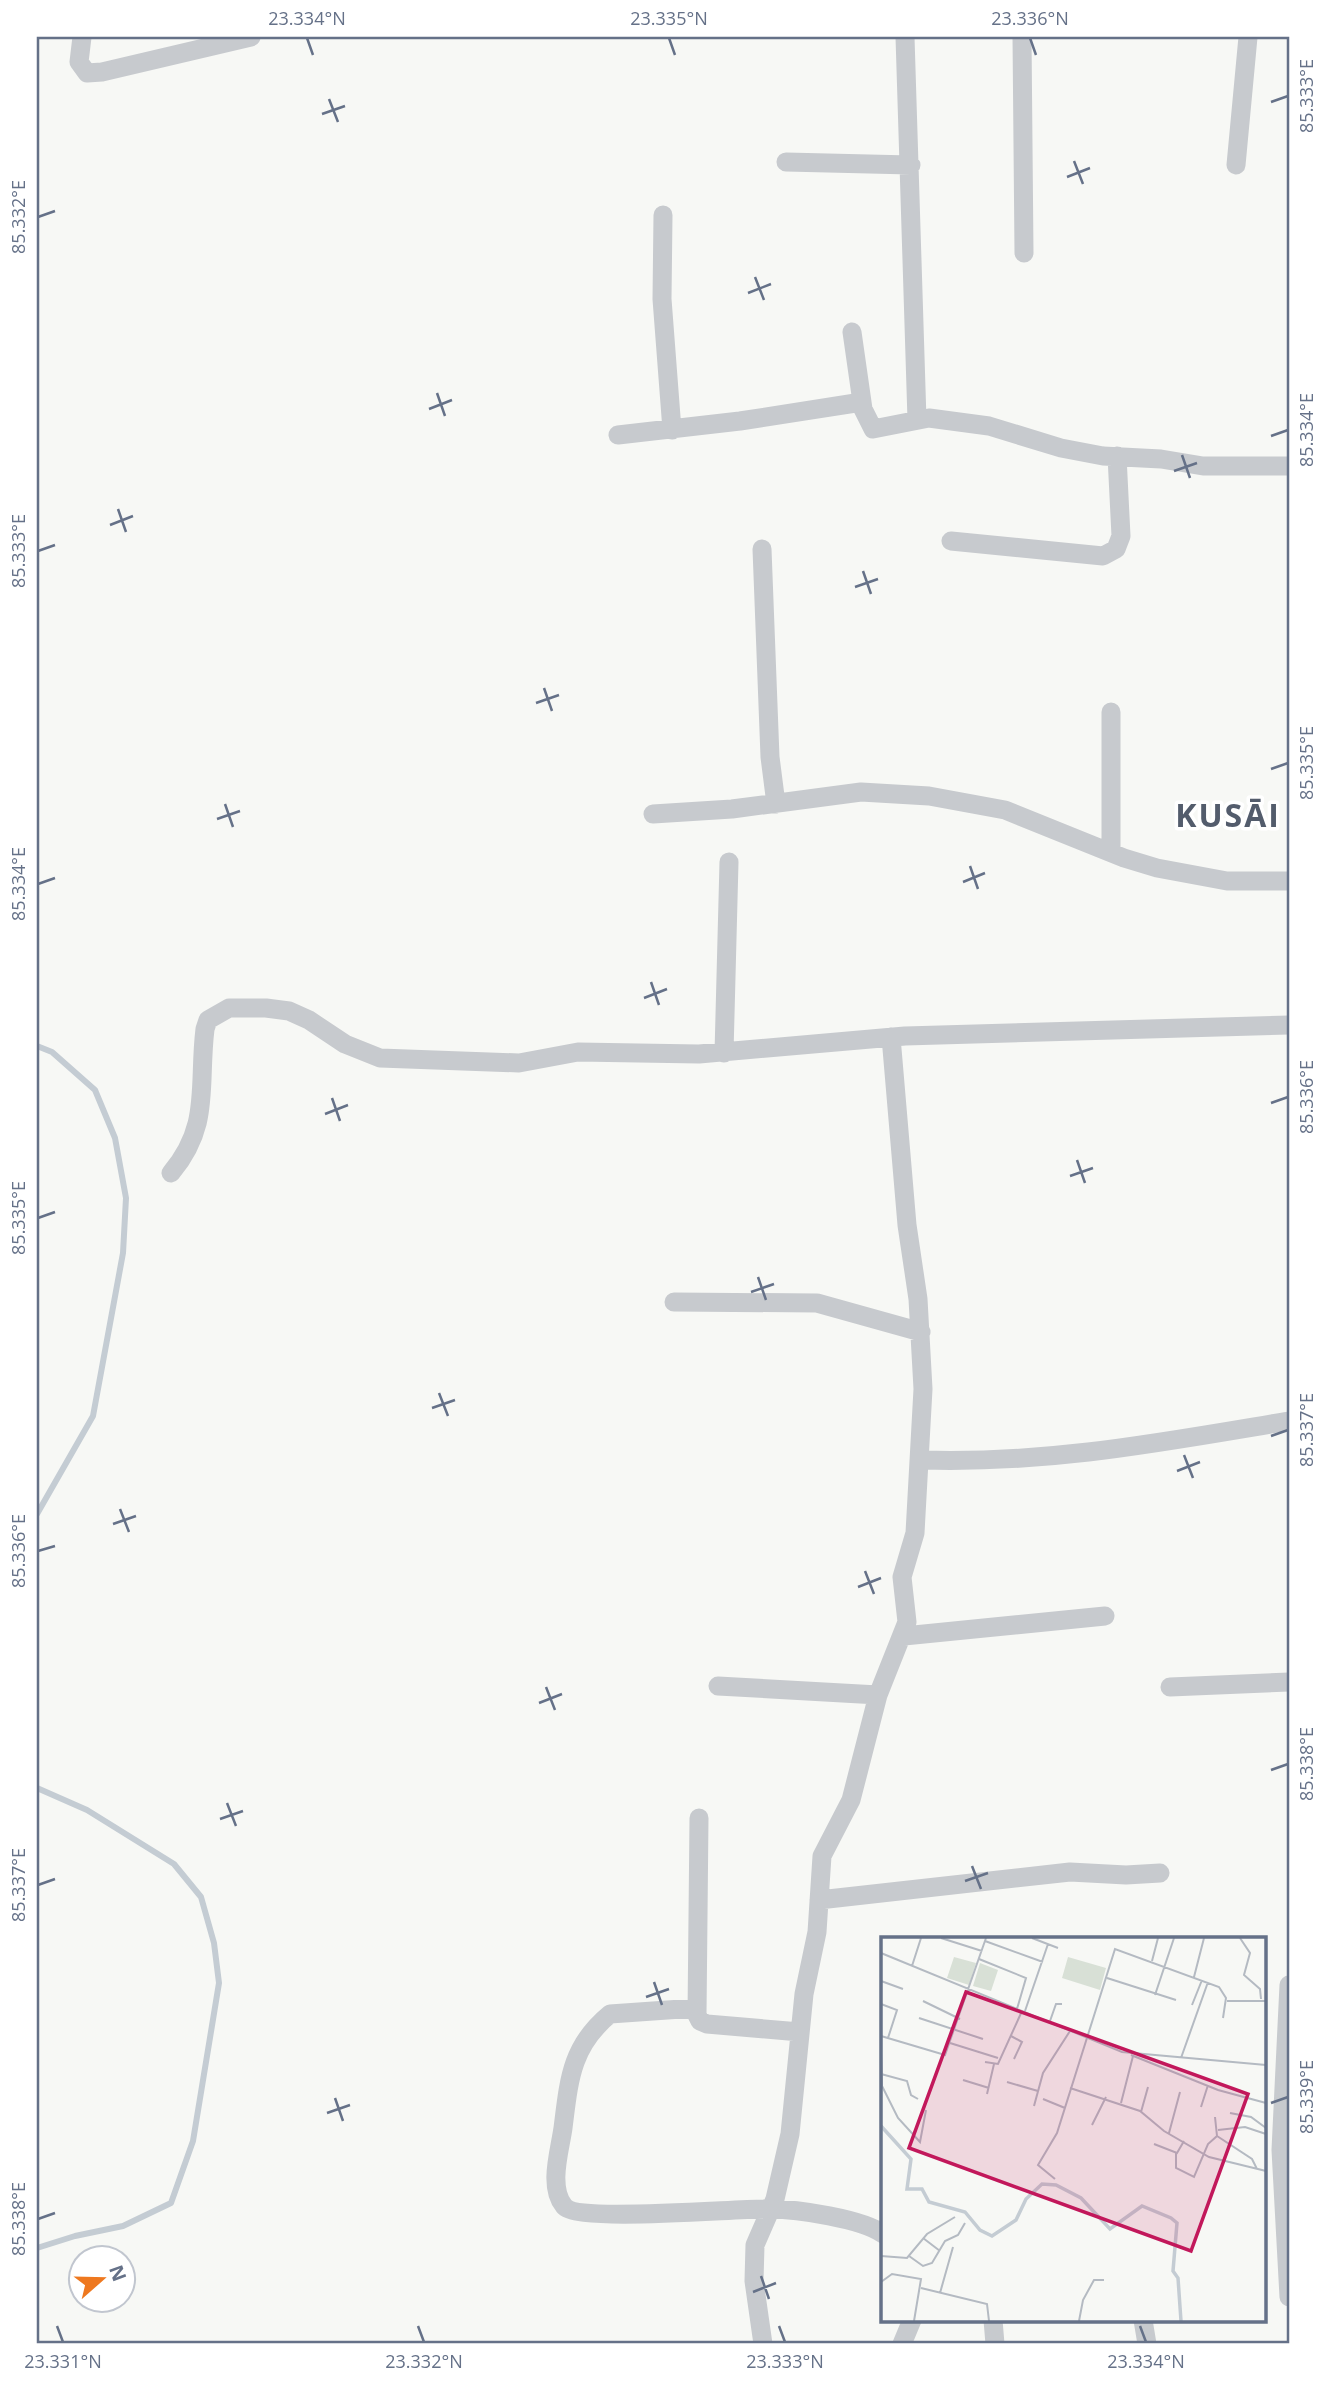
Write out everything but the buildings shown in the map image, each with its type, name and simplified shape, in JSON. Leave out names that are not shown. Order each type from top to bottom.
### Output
[{"type":"street","points":[[82,37],[79,62],[87,73],[102,72],[251,37]]},
{"type":"street","points":[[905,37],[911,165],[912,341],[917,420]]},
{"type":"street","points":[[1022,37],[1024,253]]},
{"type":"street","points":[[1236,165],[1248,37]]},
{"type":"street","points":[[786,162],[911,165]]},
{"type":"street","points":[[663,215],[662,299],[672,430]]},
{"type":"street","points":[[852,332],[862,402],[868,424],[873,429],[929,418],[966,422],[1061,448],[1117,456],[1203,466],[1289,466]]},
{"type":"street","points":[[618,435],[672,430],[862,402]]},
{"type":"street","points":[[951,541],[1103,556],[1116,549],[1121,536],[1117,456]]},
{"type":"street","points":[[762,549],[770,757],[776,804]]},
{"type":"street","points":[[1111,712],[1111,852]]},
{"type":"street","points":[[653,814],[776,804],[861,792],[929,796],[1004,810],[1157,868],[1227,881],[1289,881]]},
{"type":"street","points":[[724,1053],[729,862]]},
{"type":"street","points":[[170,1172],[187,1153],[196,1135],[208,1020],[229,1008],[289,1012],[363,1053],[402,1061],[519,1063],[578,1052],[724,1053],[891,1037],[1289,1025]]},
{"type":"street","points":[[763,2344],[754,2260],[758,2234],[770,2209],[790,2134],[804,1994],[817,1932],[822,1856],[851,1800],[865,1755],[878,1695],[904,1636],[907,1622],[902,1577],[913,1547],[921,1460],[923,1390],[921,1332],[907,1225],[891,1037]]},
{"type":"street","points":[[674,1302],[817,1303],[921,1332]]},
{"type":"street","points":[[921,1460],[1050,1458],[1109,1452],[1289,1421]]},
{"type":"street","points":[[904,1636],[1105,1616]]},
{"type":"street","points":[[1170,1687],[1289,1682]]},
{"type":"street","points":[[718,1685],[878,1695]]},
{"type":"street","points":[[699,1818],[696,2007],[700,2021],[707,2024],[800,2032]]},
{"type":"street","points":[[819,1900],[1070,1872],[1126,1875],[1160,1873]]},
{"type":"street","points":[[1289,1985],[1275,2062],[1286,2166],[1289,2297]]},
{"type":"street","points":[[696,2007],[610,2014],[580,2045],[566,2101],[556,2179],[558,2196],[565,2208],[574,2213],[770,2209],[859,2222],[881,2233]]},
{"type":"street","points":[[902,2344],[911,2322]]},
{"type":"street","points":[[993,2322],[995,2344]]},
{"type":"street","points":[[1143,2322],[1147,2344]]},
{"type":"waterway","points":[[37,1046],[52,1052],[95,1090],[115,1138],[126,1198],[123,1253],[93,1416],[37,1514]]},
{"type":"waterway","points":[[37,1788],[87,1810],[174,1864],[201,1897],[214,1943],[219,1983],[193,2141],[171,2203],[123,2226],[75,2236],[37,2248]]},
{"type":"district","name":"KUSĀI","points":[[1228,816]]}]
